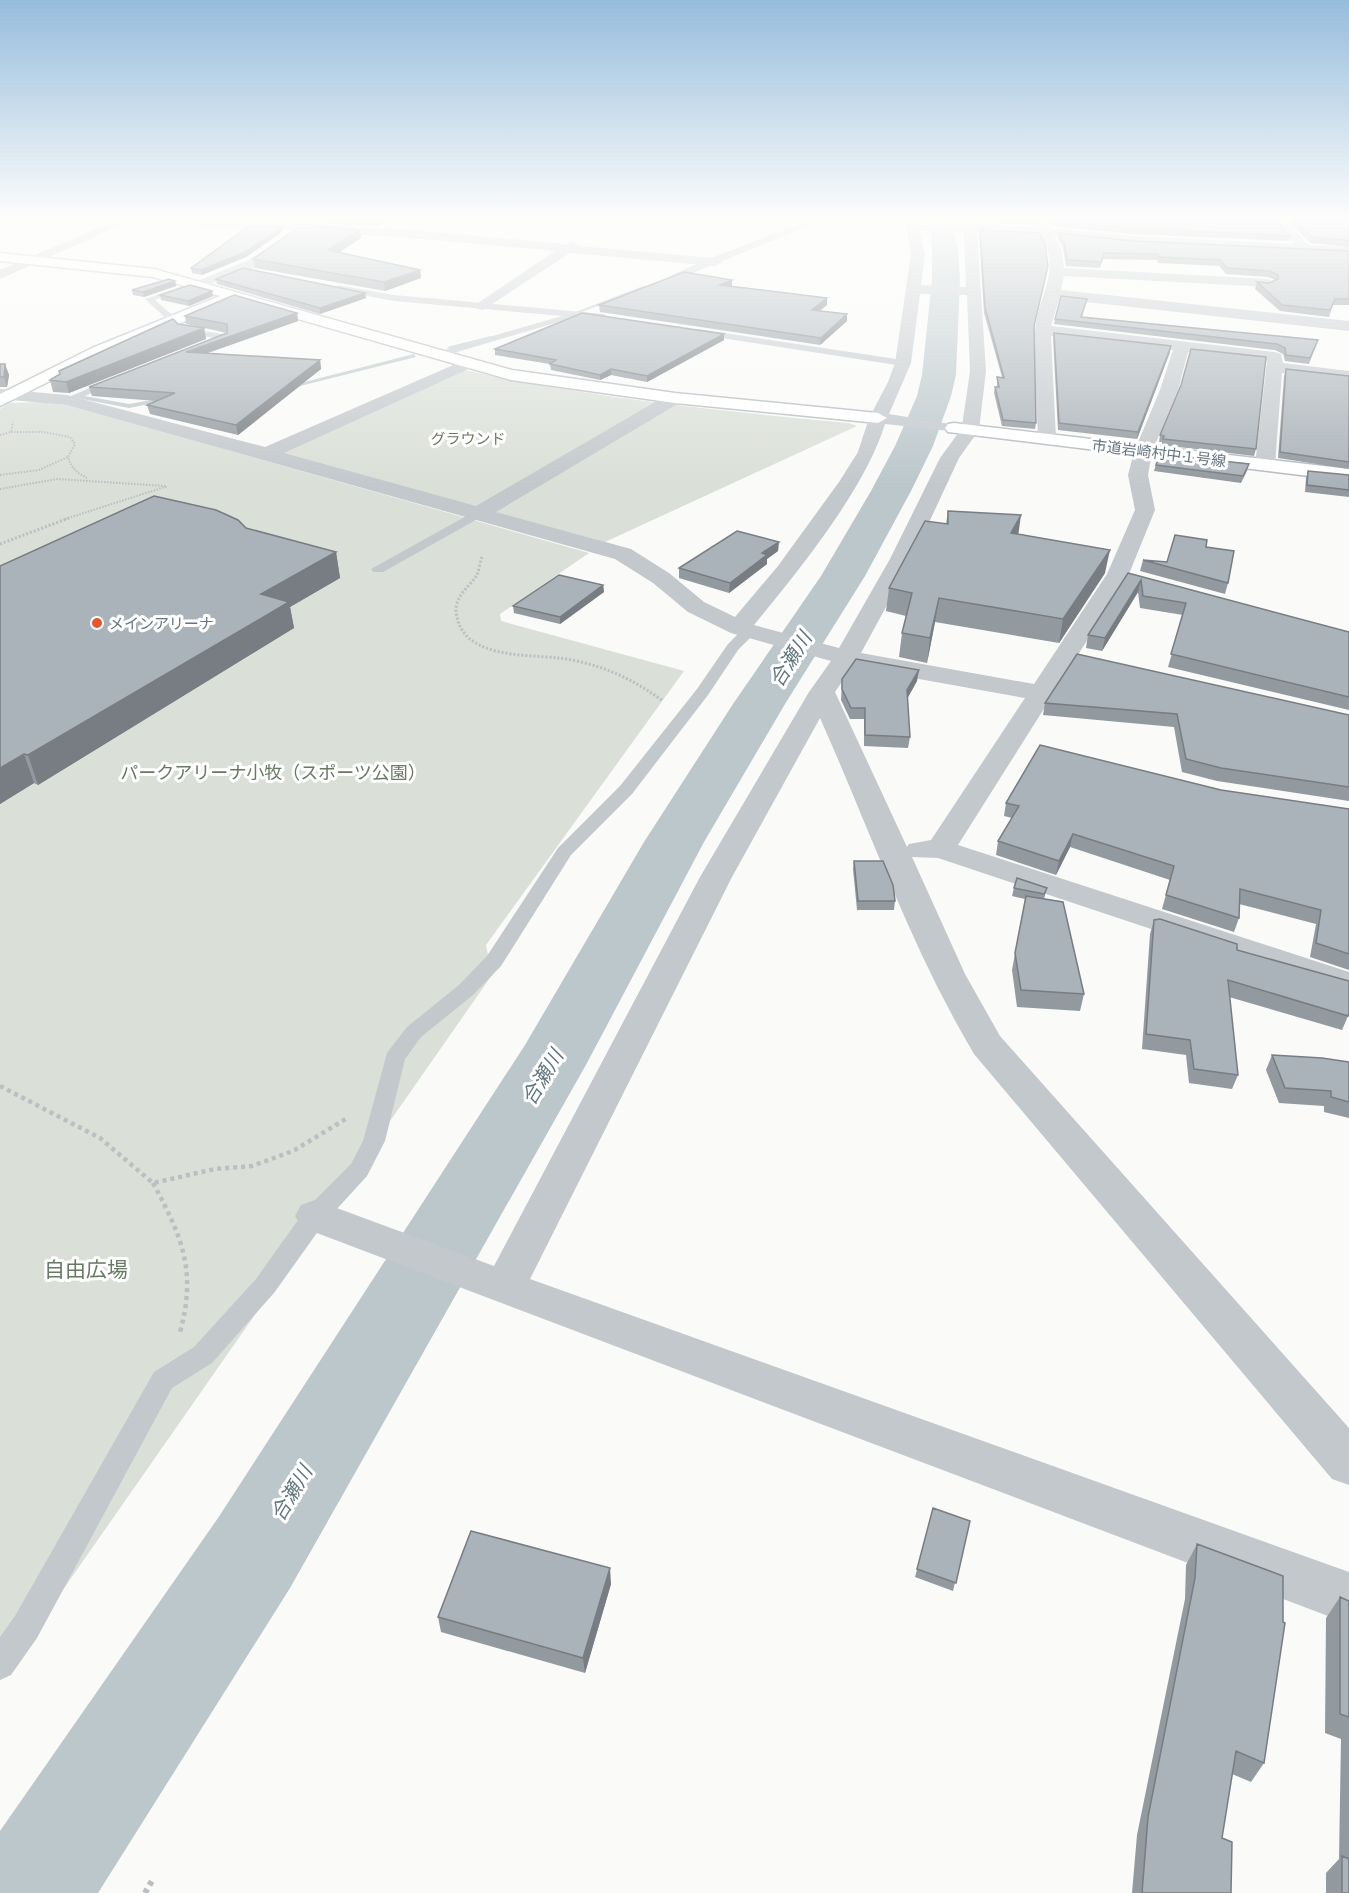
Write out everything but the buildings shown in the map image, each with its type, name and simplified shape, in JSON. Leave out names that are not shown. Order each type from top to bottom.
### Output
[{"type":"street","points":[[4,397],[98,351],[204,308]]},
{"type":"street","points":[[276,308],[437,356],[551,382],[675,398],[878,418],[962,429]]},
{"type":"street","points":[[744,630],[848,483],[867,452],[878,418],[903,363],[910,308]]},
{"type":"street","points":[[497,1284],[716,877],[822,692],[846,658],[901,558],[950,458],[962,429],[978,371],[974,308]]},
{"type":"street","points":[[1047,438],[1043,330],[1049,308]]},
{"type":"street","points":[[1187,308],[1349,326]]},
{"type":"street","points":[[1043,330],[1275,357],[1265,465]]},
{"type":"street","points":[[940,849],[1021,744],[1040,693],[1079,656],[1145,510],[1138,475],[1143,452],[1169,390],[1182,346]]},
{"type":"street","points":[[266,454],[467,364]]},
{"type":"street","points":[[1275,367],[1349,376]]},
{"type":"street","points":[[4,397],[67,400],[623,554],[661,578],[696,607],[744,630],[846,658],[1040,693]]},
{"type":"street","points":[[478,513],[675,398]]},
{"type":"street","name":"市道岩崎村中１号線","points":[[962,429],[1349,475]]},
{"type":"street","points":[[1118,574],[1141,581]]},
{"type":"street","points":[[822,692],[894,852],[915,907],[961,1004],[987,1045],[1349,1463]]},
{"type":"street","points":[[894,852],[940,849],[1349,984]]},
{"type":"street","points":[[315,1216],[1349,1598]]},
{"type":"lane","points":[[161,308],[184,330],[225,337],[193,350]]},
{"type":"lane","points":[[511,308],[613,319]]},
{"type":"lane","points":[[437,356],[595,308]]},
{"type":"lane","points":[[689,330],[903,363]]},
{"type":"lane","points":[[67,400],[120,379]]},
{"type":"lane","points":[[378,569],[478,513]]},
{"type":"lane","points":[[0,1664],[26,1627],[163,1380],[203,1355],[265,1286],[315,1216],[359,1170],[374,1141],[395,1058],[414,1032],[466,990],[494,960],[564,852],[626,790],[673,731],[744,630]]},
{"type":"path","points":[[0,475],[39,470],[69,457],[75,444],[70,437],[43,432],[11,432]]},
{"type":"path","points":[[69,457],[73,470],[89,480]]},
{"type":"path","points":[[0,489],[57,479],[168,486],[90,510],[0,544]]},
{"type":"path","points":[[482,557],[477,574],[462,592],[456,608],[460,622],[473,641],[489,650],[507,654],[561,658],[597,666],[632,679],[670,707],[673,731]]},
{"type":"path","points":[[153,1183],[215,1169],[252,1166],[293,1151],[353,1114],[390,1078]]},
{"type":"path","points":[[0,1086],[100,1138],[153,1183],[185,1254],[191,1290],[163,1380]]},
{"type":"path","points":[[145,1893],[153,1879]]},
{"type":"green space","name":"グラウンド","points":[[464,370],[607,396],[849,423],[857,426],[605,542],[279,453]]},
{"type":"green space","name":"パークアリーナ小牧（スポーツ公園）","points":[[39,402],[74,406],[589,553],[500,614],[501,621],[684,671],[486,945],[492,975],[0,1680],[0,409],[9,403]]},
{"type":"waterway","points":[[567,316],[588,308]]},
{"type":"waterway","name":"合瀬川","points":[[29,1893],[254,1553],[551,1063],[674,842],[759,704],[843,576],[914,446],[934,396],[943,348],[945,308]]},
{"type":"waterway","points":[[450,347],[491,337]]},
{"type":"waterway","points":[[292,386],[414,356]]},
{"type":"waterway","points":[[79,397],[129,406],[169,399]]},
{"type":"place","name":"メインアリーナ","points":[[97,623]]},
{"type":"park label","name":"自由広場","points":[[86,1269]]}]
